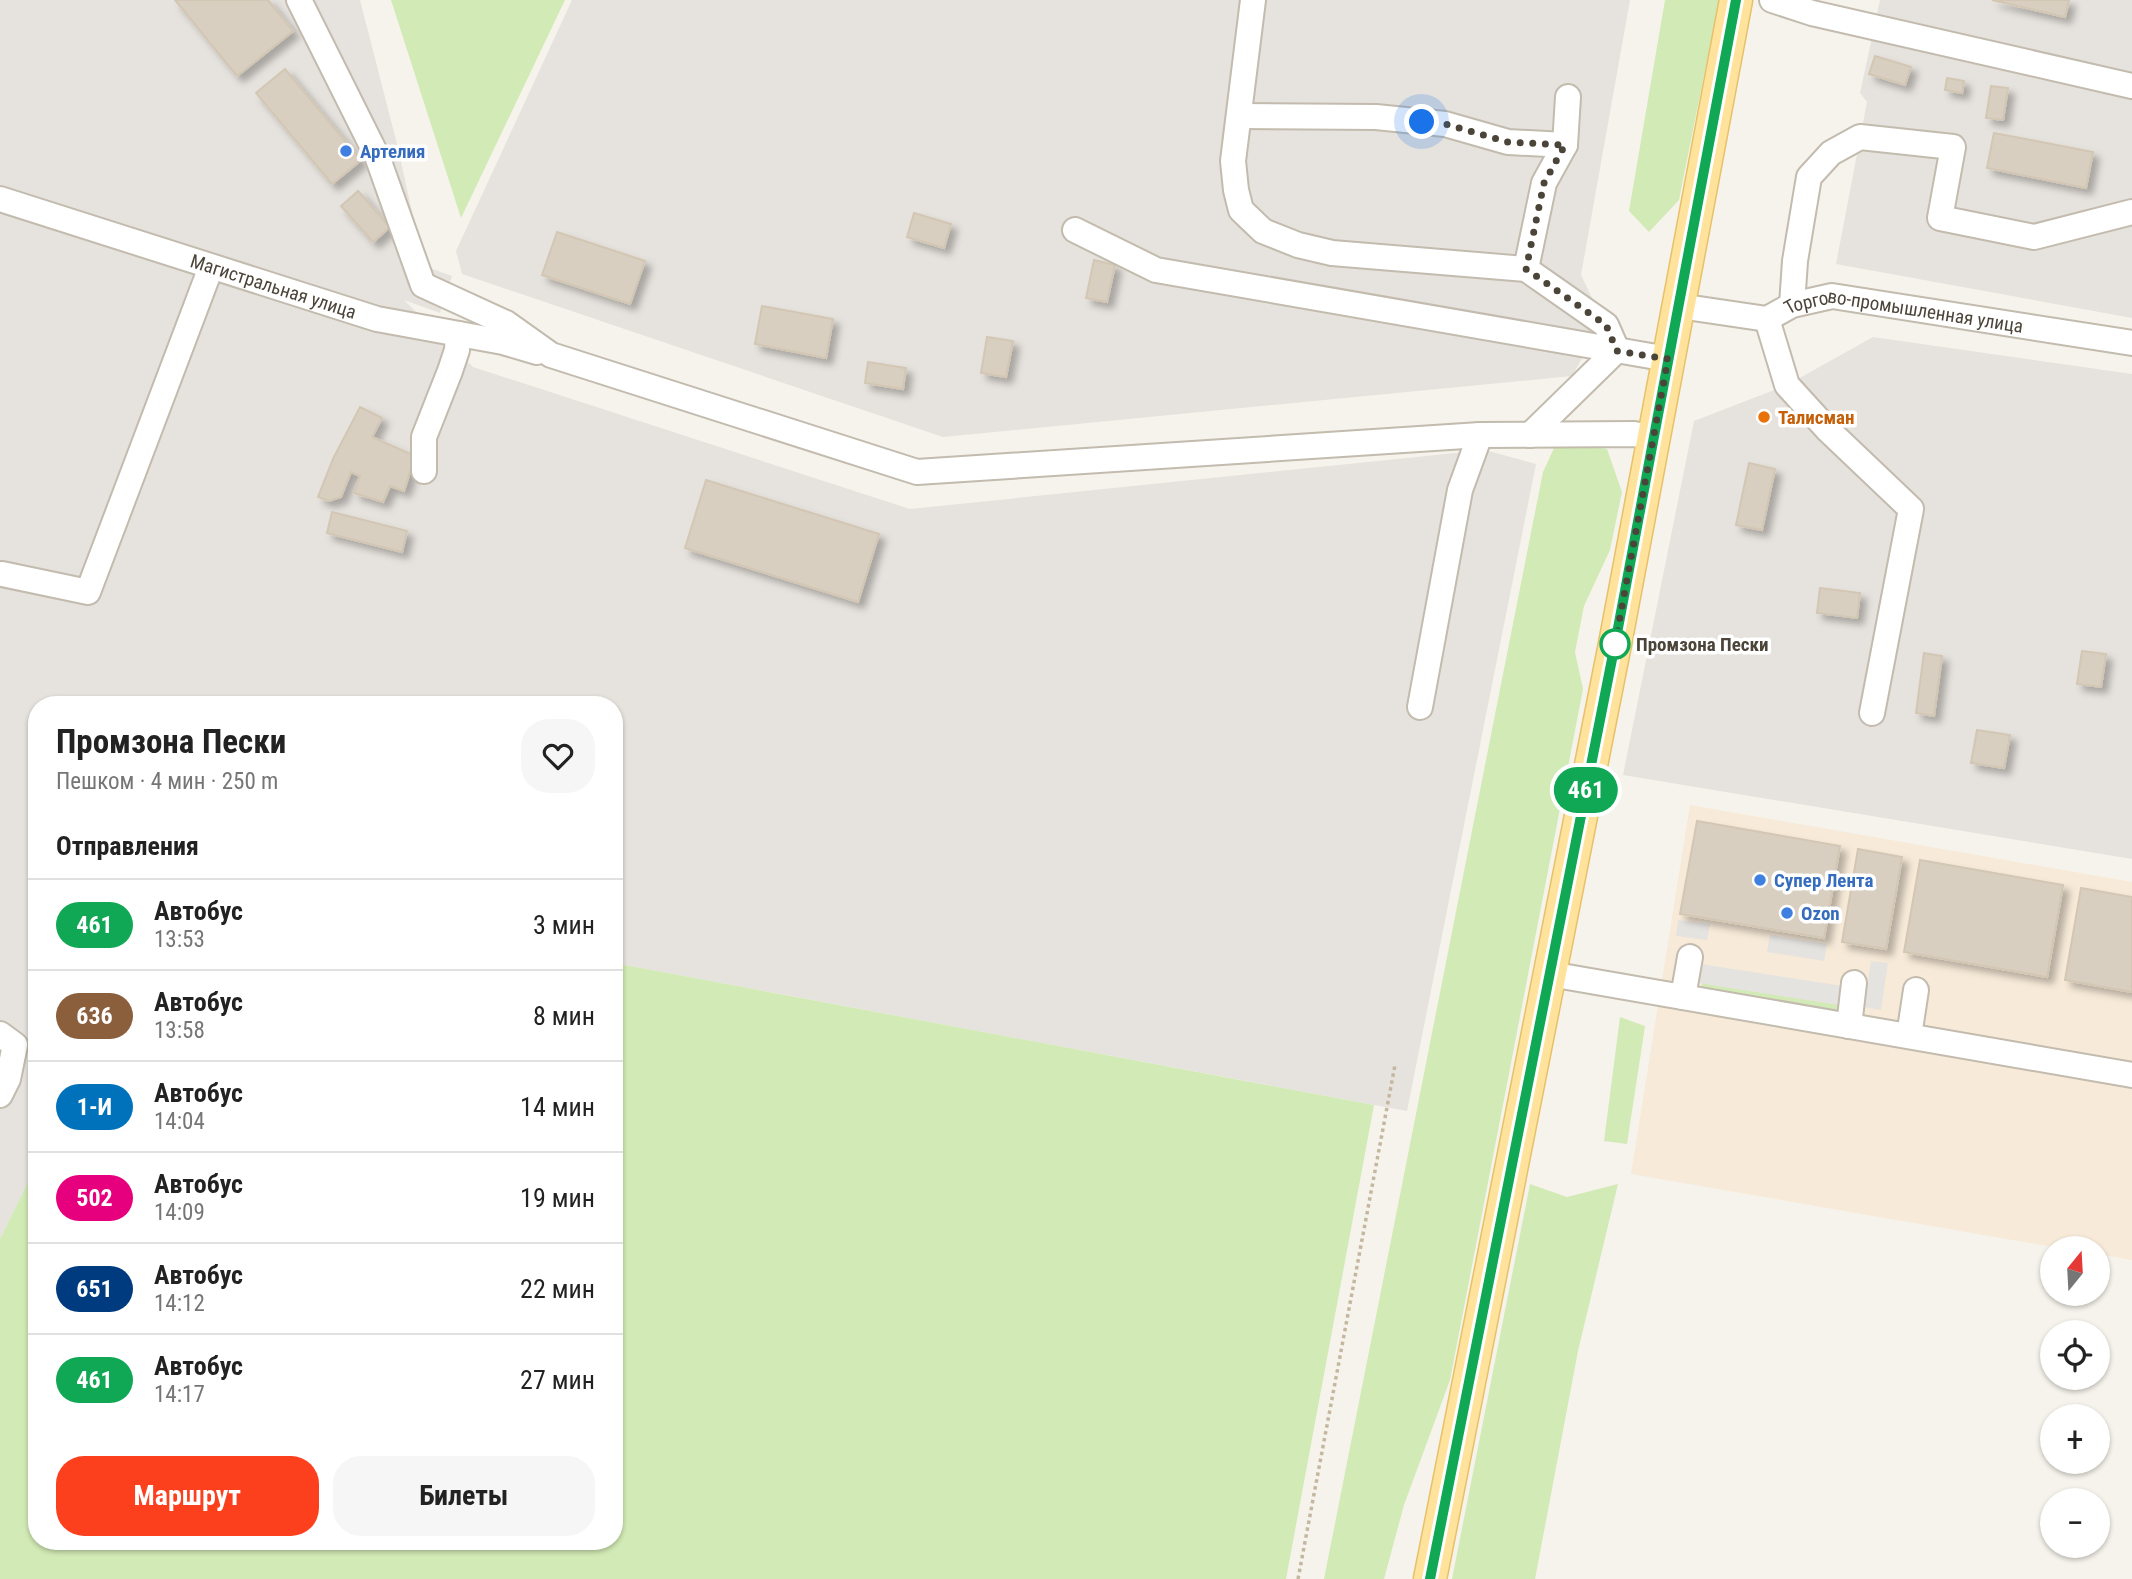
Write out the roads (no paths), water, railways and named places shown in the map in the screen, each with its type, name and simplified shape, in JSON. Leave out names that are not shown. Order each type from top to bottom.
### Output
[{"type":"main road","points":[[1430,1579],[1550,974],[1736,0]]},
{"type":"street","points":[[299,0],[377,156],[423,285],[506,323],[551,355]]},
{"type":"street","points":[[1253,0],[1233,161],[1241,211],[1263,231],[1298,245],[1332,253],[1526,269],[1606,325],[1617,351]]},
{"type":"street","points":[[1772,0],[1812,13],[2132,86]]},
{"type":"street","points":[[1526,269],[1544,183],[1565,145],[1568,97]]},
{"type":"street","points":[[1240,116],[1376,117],[1445,124],[1508,142],[1565,145]]},
{"type":"street","points":[[1792,305],[1795,261],[1809,177],[1831,153],[1860,137],[1953,147],[1940,218],[2034,237],[2132,212]]},
{"type":"street","name":"Магистральная улица","points":[[0,199],[377,319],[503,342],[551,355],[917,472],[1480,435],[1634,434],[1653,438]]},
{"type":"street","points":[[1075,230],[1156,270],[1668,359]]},
{"type":"street","points":[[2,574],[88,592],[211,267]]},
{"type":"street","name":"Торгово-промышленная улица","points":[[1679,306],[1767,318],[1792,305],[1832,296],[2132,343]]},
{"type":"street","points":[[1767,318],[1787,385],[1827,429],[1911,509],[1872,713]]},
{"type":"street","points":[[424,471],[424,437],[457,350],[458,334]]},
{"type":"street","points":[[1530,435],[1617,351]]},
{"type":"street","points":[[1420,707],[1460,490],[1480,435]]},
{"type":"street","points":[[1683,997],[1690,957]]},
{"type":"street","points":[[1550,974],[2132,1074]]},
{"type":"street","points":[[1849,1026],[1854,983]]},
{"type":"street","points":[[1909,1036],[1916,990]]},
{"type":"street","points":[[0,1095],[8,1079],[8,1040]]},
{"type":"place","name":"Артелия","points":[[346,151]]},
{"type":"place","name":"Талисман","points":[[1764,417]]},
{"type":"place","name":"Промзона Пески","points":[[1615,644]]},
{"type":"place","name":"Супер Лента","points":[[1760,880]]},
{"type":"place","name":"Ozon","points":[[1787,913]]}]
